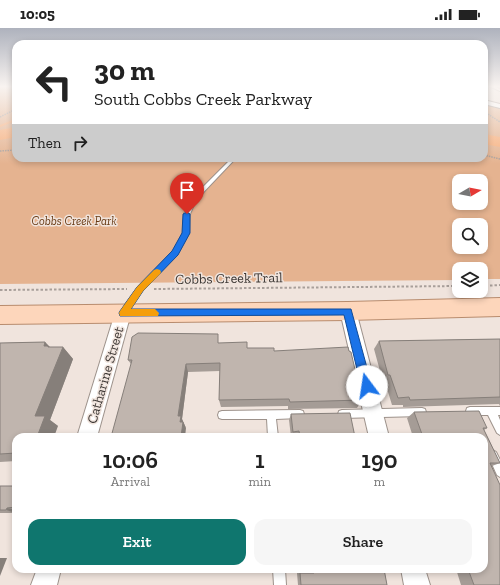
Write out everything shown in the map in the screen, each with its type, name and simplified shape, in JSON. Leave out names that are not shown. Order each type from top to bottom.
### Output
[{"type":"main road","points":[[0,315],[348,311],[500,307]]},
{"type":"street","points":[[348,311],[379,433]]},
{"type":"street","name":"Catharine Street","points":[[88,433],[124,313]]},
{"type":"street","points":[[44,585],[48,573]]},
{"type":"street","points":[[413,573],[416,585]]},
{"type":"lane","points":[[124,313],[140,289],[175,253],[186,233],[187,214],[194,199],[230,162]]},
{"type":"lane","points":[[457,412],[474,415],[495,411],[500,430]]},
{"type":"lane","points":[[334,414],[434,412]]},
{"type":"lane","points":[[271,414],[272,433]]},
{"type":"lane","points":[[222,415],[311,414]]},
{"type":"lane","points":[[488,445],[500,472]]},
{"type":"lane","points":[[279,573],[280,585]]},
{"type":"path","points":[[0,117],[10,112]]},
{"type":"path","points":[[488,114],[494,120],[500,122]]},
{"type":"path","points":[[0,151],[12,150]]},
{"type":"path","points":[[488,156],[500,159]]},
{"type":"path","points":[[488,286],[499,285],[500,289]]},
{"type":"path","name":"Cobbs Creek Trail","points":[[0,290],[452,286]]},
{"type":"green space","name":"Cobbs Creek Park","points":[[0,112],[12,112],[12,162],[488,162],[488,112],[500,112],[500,279],[488,279],[488,262],[452,262],[452,280],[0,284]]},
{"type":"building","points":[[138,333],[218,334],[218,343],[247,342],[247,348],[274,348],[274,351],[348,347],[349,351],[351,352],[362,400],[290,402],[289,399],[219,400],[220,363],[186,364],[178,416],[181,416],[180,422],[183,422],[182,433],[112,433],[132,360],[128,360],[132,337]]},
{"type":"building","points":[[500,339],[500,397],[410,400],[409,397],[398,398],[390,375],[388,375],[379,341]]},
{"type":"building","points":[[45,342],[44,346],[63,347],[35,416],[45,416],[39,433],[12,433],[12,453],[0,454],[0,343]]},
{"type":"building","points":[[479,411],[487,428],[483,428],[485,433],[422,433],[414,412]]},
{"type":"building","points":[[350,413],[354,433],[293,432],[291,414]]},
{"type":"building","points":[[488,438],[500,463],[490,463],[500,485],[500,585],[474,585],[470,573],[488,573]]},
{"type":"building","points":[[0,486],[12,486],[12,507],[7,508],[6,510],[0,510]]},
{"type":"building","points":[[300,573],[385,573],[387,585],[301,585]]},
{"type":"waterway","points":[[0,126],[12,122]]},
{"type":"waterway","points":[[0,135],[12,133]]},
{"type":"waterway","points":[[488,140],[500,142]]},
{"type":"slow traffic","points":[[155,313],[124,313],[140,289],[157,272]]},
{"type":"route","points":[[187,214],[186,233],[175,253],[140,289],[124,313],[348,311],[367,386]]}]
